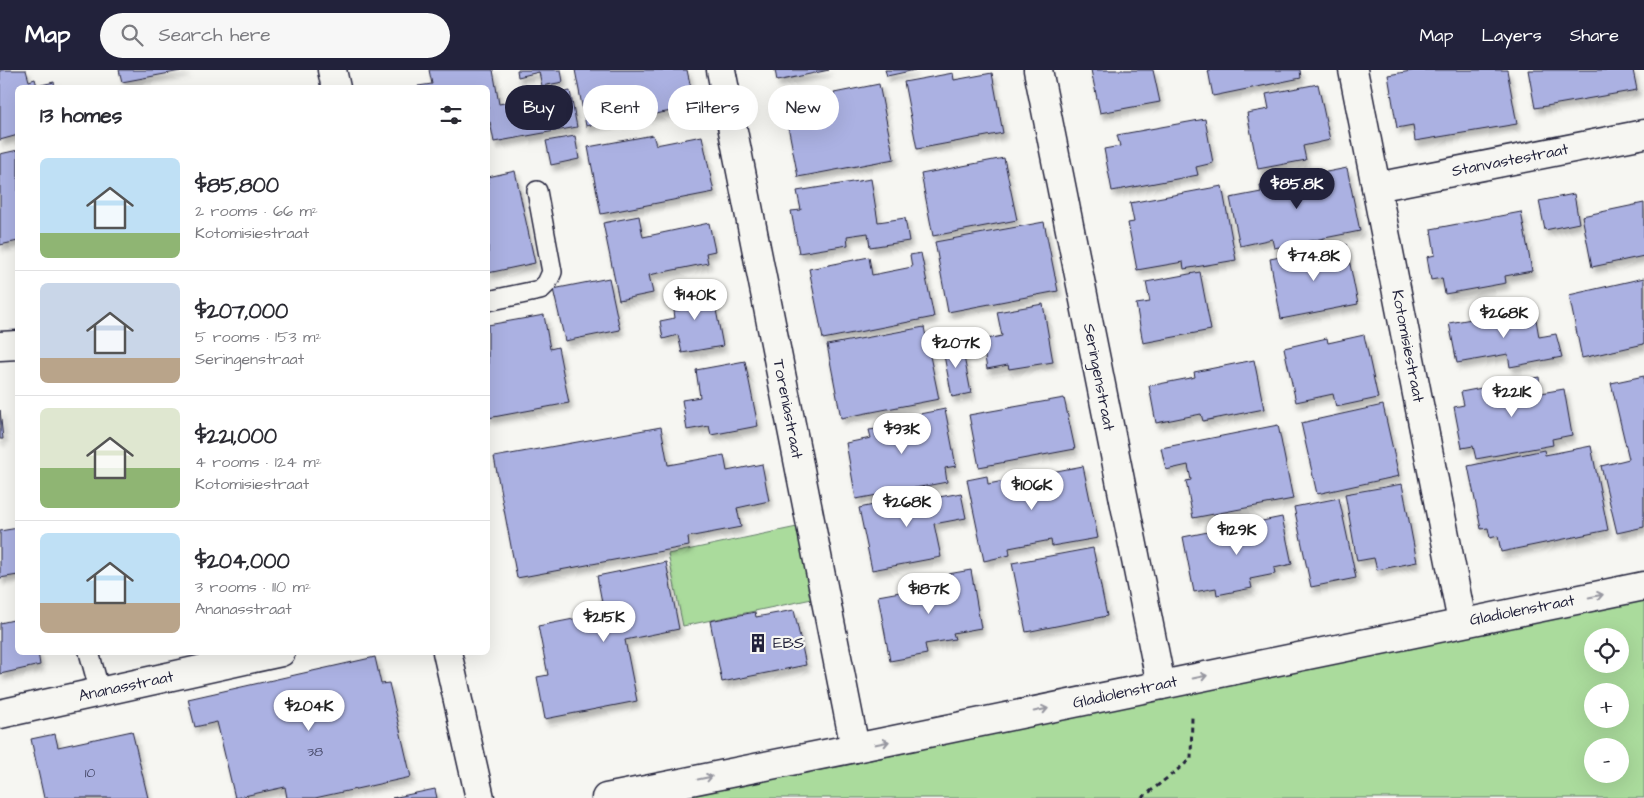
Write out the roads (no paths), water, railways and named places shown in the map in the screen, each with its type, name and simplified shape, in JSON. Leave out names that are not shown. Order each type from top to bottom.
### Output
[{"type":"street","points":[[332,70],[335,85]]},
{"type":"street","name":"Toreniastraat","points":[[721,70],[855,748]]},
{"type":"street","name":"Seringenstraat","points":[[1038,70],[1161,685]]},
{"type":"street","name":"Kotomisiestraat","points":[[1353,70],[1462,622]]},
{"type":"street","name":"Stanvastestraat","points":[[1376,186],[1644,134]]},
{"type":"street","points":[[0,346],[15,345]]},
{"type":"street","name":"Gladiolenstraat","points":[[606,798],[1644,586]]},
{"type":"street","name":"Ananasstraat","points":[[0,714],[267,655]]},
{"type":"street","points":[[448,655],[480,798]]},
{"type":"lane","points":[[490,301],[540,290],[547,283],[552,272],[537,191]]},
{"type":"lane","points":[[90,655],[100,692]]},
{"type":"place","name":"EBS","points":[[758,643]]}]
